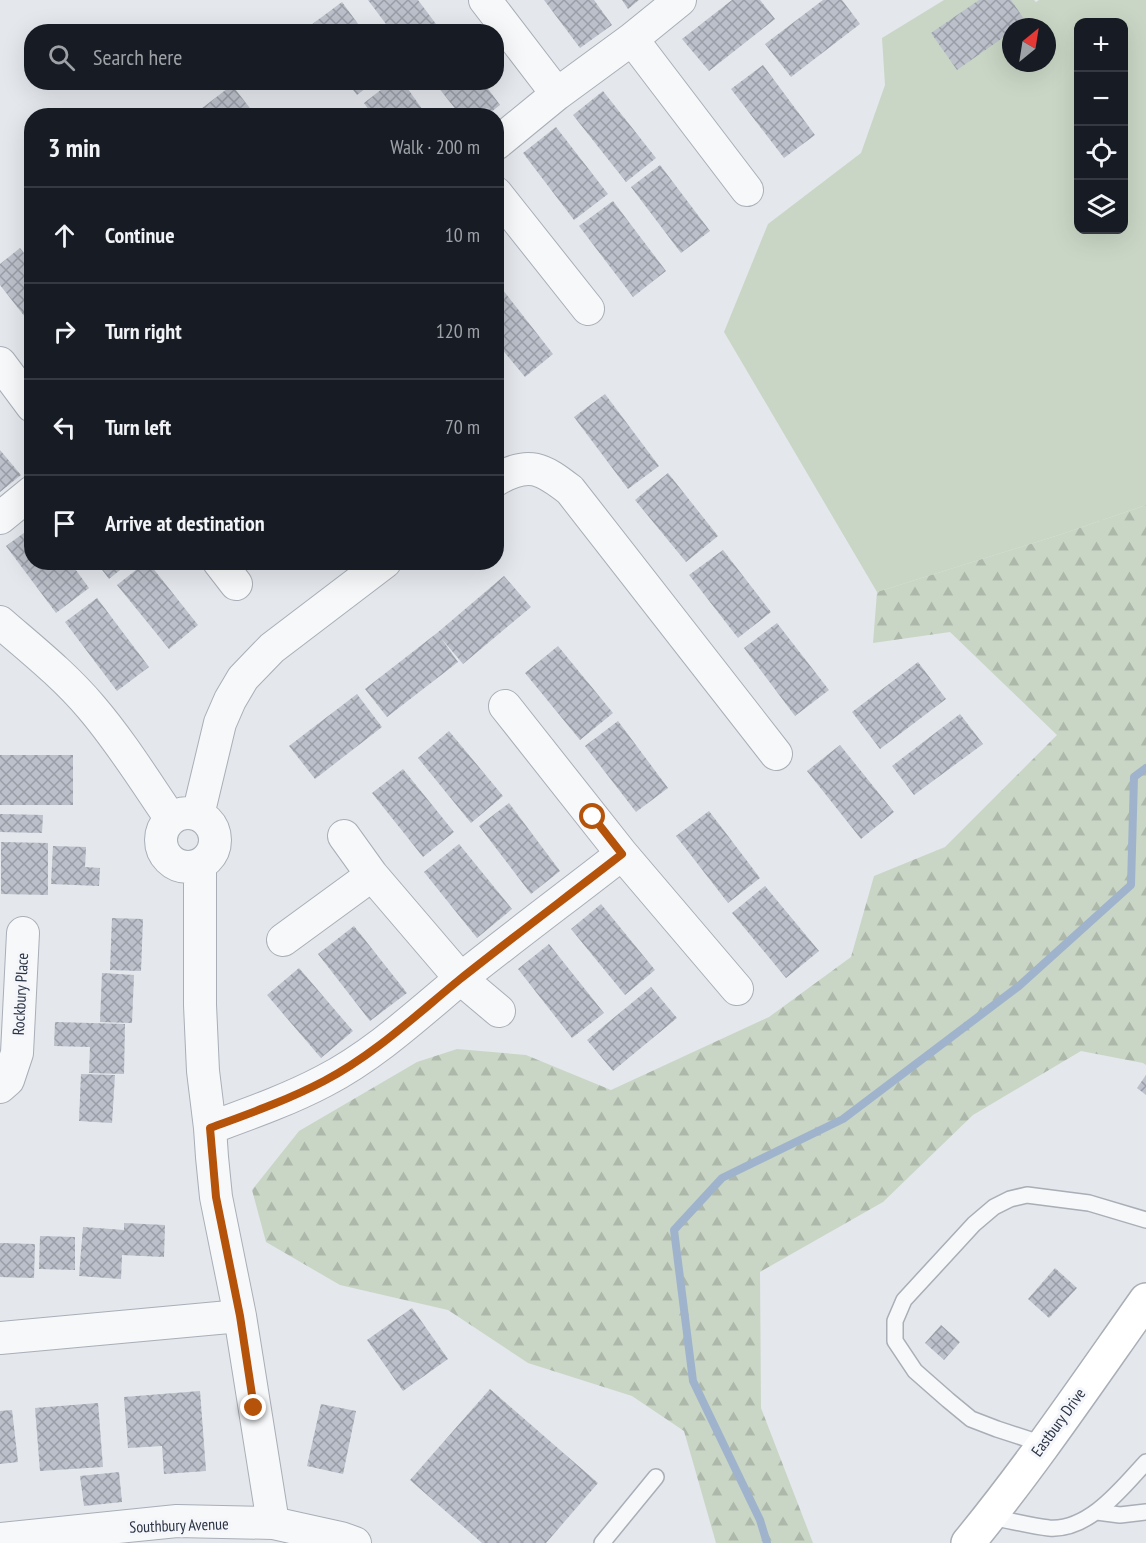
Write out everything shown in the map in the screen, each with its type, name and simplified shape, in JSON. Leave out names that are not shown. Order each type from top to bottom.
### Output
[{"type":"street","points":[[485,0],[503,24]]},
{"type":"street","points":[[504,137],[680,0]]},
{"type":"street","points":[[504,25],[557,94]]},
{"type":"street","points":[[632,39],[747,190]]},
{"type":"street","points":[[504,203],[588,309]]},
{"type":"street","points":[[0,363],[24,395]]},
{"type":"street","points":[[504,475],[521,469],[538,469],[570,490],[776,754]]},
{"type":"street","points":[[0,518],[24,498]]},
{"type":"street","points":[[184,817],[220,723],[243,678],[272,648],[374,570]]},
{"type":"street","points":[[0,622],[63,677],[184,817]]},
{"type":"street","points":[[505,706],[622,854],[737,989]]},
{"type":"street","points":[[184,817],[205,819],[215,834],[213,852],[200,865],[182,867],[175,864],[163,850],[161,842],[165,826],[184,817]]},
{"type":"street","points":[[344,836],[372,875],[461,979],[499,1011]]},
{"type":"street","points":[[210,1128],[276,1103],[325,1081],[360,1059],[622,854]]},
{"type":"street","points":[[200,865],[202,1060],[216,1197],[240,1316],[273,1523]]},
{"type":"street","points":[[282,940],[372,875]]},
{"type":"street","name":"Rockbury Place","points":[[0,1087],[8,1080],[17,1053],[23,933]]},
{"type":"street","name":"Eastbury Drive","points":[[968,1543],[990,1517],[1146,1300]]},
{"type":"street","points":[[0,1338],[240,1316]]},
{"type":"street","name":"Southbury Avenue","points":[[0,1539],[177,1521],[273,1523],[355,1543]]},
{"type":"lane","points":[[1043,1444],[971,1419],[915,1371],[895,1341],[895,1321],[904,1300],[974,1224],[994,1207],[1010,1199],[1027,1195],[1089,1203],[1146,1220]]},
{"type":"lane","points":[[990,1517],[1050,1528],[1071,1526],[1097,1512],[1146,1462]]},
{"type":"lane","points":[[603,1543],[656,1477]]},
{"type":"lane","points":[[1097,1512],[1120,1515],[1146,1512]]},
{"type":"green space","points":[[944,0],[1034,0],[1036,2],[1039,0],[1146,0],[1146,505],[877,592],[724,332],[768,224],[861,153],[885,85],[882,38]]},
{"type":"green space","points":[[1146,505],[1146,1065],[1081,1051],[973,1115],[883,1202],[760,1272],[761,1408],[813,1543],[716,1543],[684,1431],[632,1396],[528,1363],[448,1310],[340,1285],[266,1242],[252,1190],[299,1131],[417,1062],[457,1049],[526,1055],[611,1090],[769,1017],[851,957],[874,876],[945,847],[1057,735],[950,632],[873,643],[877,592]]},
{"type":"building","points":[[368,0],[418,0],[436,24],[386,24]]},
{"type":"building","points":[[544,0],[594,0],[612,25],[580,48]]},
{"type":"building","points":[[622,0],[639,0],[628,9]]},
{"type":"building","points":[[732,0],[760,0],[775,19],[709,71],[682,39]]},
{"type":"building","points":[[823,0],[842,0],[860,24],[791,77],[765,44]]},
{"type":"building","points":[[979,0],[1011,0],[1023,18],[1002,18],[1002,38],[957,70],[931,33]]},
{"type":"building","points":[[342,2],[358,24],[312,24]]},
{"type":"building","points":[[763,65],[815,135],[784,158],[731,89]]},
{"type":"building","points":[[226,90],[236,90],[250,108],[202,108]]},
{"type":"building","points":[[353,90],[364,90],[357,95]]},
{"type":"building","points":[[381,90],[409,90],[421,108],[367,108],[364,103]]},
{"type":"building","points":[[440,90],[489,90],[500,105],[496,108],[455,108]]},
{"type":"building","points":[[603,91],[656,158],[626,182],[573,115]]},
{"type":"building","points":[[556,127],[608,194],[574,220],[523,153]]},
{"type":"building","points":[[660,165],[710,231],[681,253],[631,187]]},
{"type":"building","points":[[613,201],[666,271],[633,297],[579,226]]},
{"type":"building","points":[[20,248],[24,253],[24,316],[0,285],[0,264]]},
{"type":"building","points":[[504,291],[553,354],[525,377],[504,352]]},
{"type":"building","points":[[605,394],[659,466],[628,489],[574,417]]},
{"type":"building","points":[[0,450],[21,475],[0,492]]},
{"type":"building","points":[[668,473],[718,536],[686,562],[635,500]]},
{"type":"building","points":[[24,533],[24,570],[76,570],[89,588],[56,613],[6,546]]},
{"type":"building","points":[[723,550],[771,612],[738,638],[689,575]]},
{"type":"building","points":[[102,570],[120,570],[109,579]]},
{"type":"building","points":[[136,570],[154,570],[198,625],[169,649],[117,585]]},
{"type":"building","points":[[504,576],[531,607],[463,664],[441,638],[458,662],[387,717],[365,689],[437,633]]},
{"type":"building","points":[[97,598],[149,667],[117,691],[65,622]]},
{"type":"building","points":[[777,623],[829,690],[795,716],[744,648]]},
{"type":"building","points":[[558,646],[613,713],[580,740],[525,673]]},
{"type":"building","points":[[918,662],[946,699],[880,749],[852,712]]},
{"type":"building","points":[[357,694],[382,727],[315,779],[289,746]]},
{"type":"building","points":[[960,714],[983,744],[914,795],[892,766]]},
{"type":"building","points":[[618,721],[668,788],[636,812],[585,746]]},
{"type":"building","points":[[449,731],[503,796],[471,823],[418,758]]},
{"type":"building","points":[[840,745],[894,812],[861,839],[807,771]]},
{"type":"building","points":[[0,755],[73,755],[73,805],[0,805]]},
{"type":"building","points":[[403,769],[454,832],[423,857],[372,793]]},
{"type":"building","points":[[509,803],[560,871],[531,894],[479,826]]},
{"type":"building","points":[[709,811],[760,878],[728,903],[676,836]]},
{"type":"building","points":[[0,814],[43,815],[42,833],[0,832]]},
{"type":"building","points":[[1,842],[48,843],[48,895],[1,894]]},
{"type":"building","points":[[459,844],[512,909],[477,938],[424,872]]},
{"type":"building","points":[[53,846],[86,847],[85,867],[100,868],[99,886],[51,884]]},
{"type":"building","points":[[765,886],[819,951],[786,978],[732,913]]},
{"type":"building","points":[[601,904],[655,970],[625,995],[571,929]]},
{"type":"building","points":[[112,918],[143,919],[141,971],[110,970]]},
{"type":"building","points":[[354,926],[407,993],[370,1021],[318,954]]},
{"type":"building","points":[[549,944],[604,1013],[572,1038],[518,969]]},
{"type":"building","points":[[299,968],[353,1031],[321,1058],[267,995]]},
{"type":"building","points":[[102,973],[134,975],[132,1023],[100,1022]]},
{"type":"building","points":[[651,987],[677,1018],[613,1071],[587,1040]]},
{"type":"building","points":[[55,1022],[125,1024],[124,1074],[89,1073],[90,1047],[54,1046]]},
{"type":"building","points":[[81,1074],[115,1075],[112,1123],[79,1121]]},
{"type":"building","points":[[1146,1075],[1146,1095],[1137,1088]]},
{"type":"building","points":[[124,1223],[165,1225],[164,1257],[122,1255],[121,1279],[79,1276],[83,1227],[124,1230]]},
{"type":"building","points":[[40,1236],[75,1237],[75,1270],[39,1269]]},
{"type":"building","points":[[0,1243],[35,1244],[34,1278],[0,1277]]},
{"type":"building","points":[[1055,1268],[1077,1288],[1049,1318],[1028,1299]]},
{"type":"building","points":[[412,1308],[448,1359],[403,1391],[367,1340]]},
{"type":"building","points":[[941,1325],[960,1342],[944,1360],[925,1343]]},
{"type":"building","points":[[490,1389],[598,1483],[546,1543],[482,1543],[410,1480]]},
{"type":"building","points":[[200,1391],[206,1471],[164,1474],[162,1446],[128,1448],[124,1397]]},
{"type":"building","points":[[98,1403],[103,1467],[40,1471],[35,1408]]},
{"type":"building","points":[[321,1404],[356,1411],[343,1474],[307,1466]]},
{"type":"building","points":[[12,1410],[18,1462],[0,1464],[0,1411]]},
{"type":"building","points":[[119,1472],[122,1502],[84,1506],[80,1476]]},
{"type":"waterway","points":[[767,1543],[760,1520],[693,1381],[674,1230],[722,1178],[843,1119],[1019,986],[1131,885],[1134,777],[1146,768]]},
{"type":"route","points":[[254,1408],[240,1316],[216,1197],[210,1128],[276,1103],[325,1081],[360,1059],[622,854],[593,817]]}]
